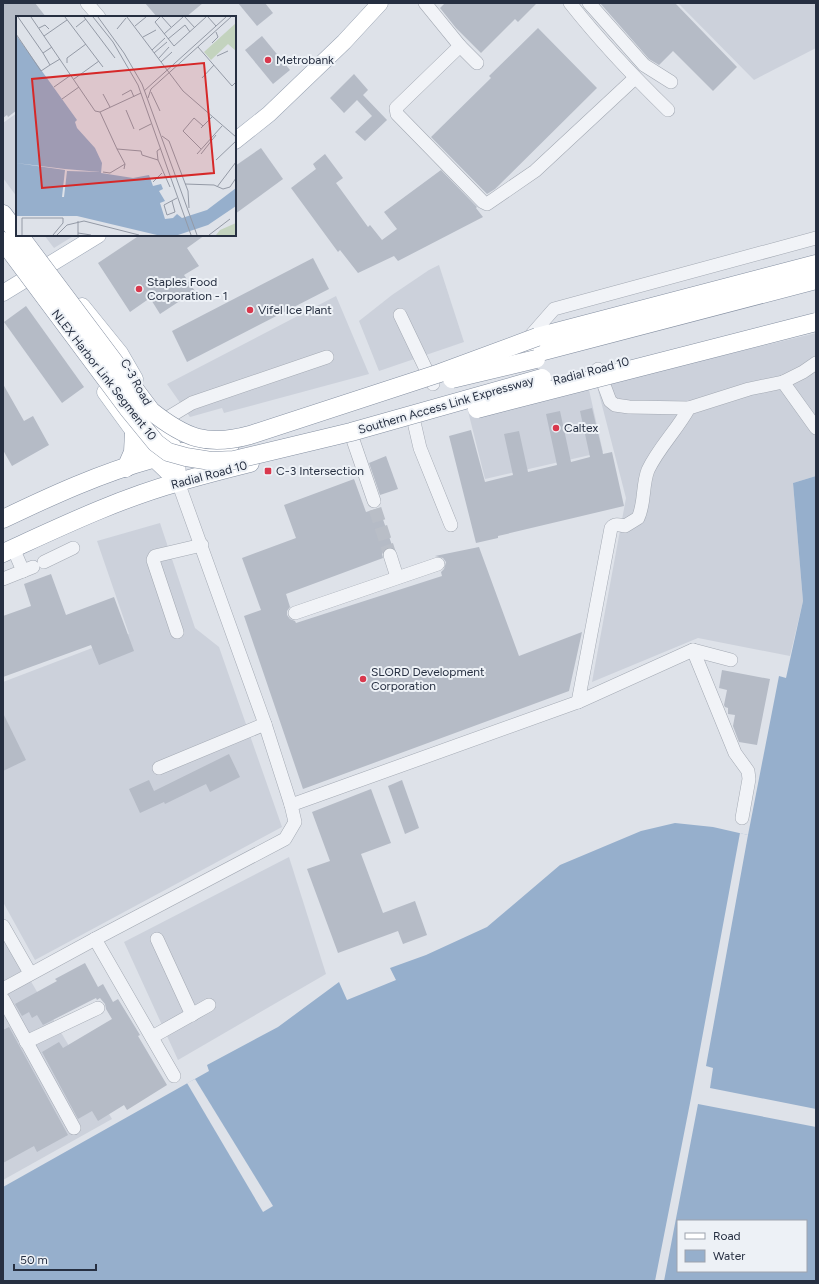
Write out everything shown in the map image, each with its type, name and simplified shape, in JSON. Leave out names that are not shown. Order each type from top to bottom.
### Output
[{"type":"highway","name":"NLEX Harbor Link Segment 10","points":[[3,214],[16,231]]},
{"type":"highway","name":"NLEX Harbor Link Segment 10","points":[[20,236],[151,411],[171,426],[190,436],[223,441],[235,439],[344,405]]},
{"type":"highway","name":"NLEX Harbor Link Segment 10","points":[[3,241],[129,410],[156,443],[168,452],[200,460],[234,460],[351,435]]},
{"type":"highway","points":[[344,405],[440,373],[537,337],[816,264]]},
{"type":"highway","name":"Radial Road 10","points":[[3,519],[43,500],[153,458],[234,444],[508,361],[816,280]]},
{"type":"highway","name":"Radial Road 10","points":[[8,550],[120,502],[178,482],[351,435],[414,422],[598,369],[816,313]]},
{"type":"highway","points":[[351,435],[454,414],[816,322]]},
{"type":"highway","name":"Southern Access Link Expressway","points":[[344,405],[536,359]]},
{"type":"highway","points":[[508,361],[514,392]]},
{"type":"highway","name":"Southern Access Link Expressway","points":[[351,435],[542,378]]},
{"type":"highway","points":[[160,425],[179,436],[199,443],[220,446]]},
{"type":"highway","points":[[126,468],[133,452],[134,432]]},
{"type":"main road","points":[[236,140],[269,114],[344,42],[380,3]]},
{"type":"main road","points":[[3,205],[16,222]]},
{"type":"main road","points":[[27,236],[56,261]]},
{"type":"main road","points":[[3,293],[96,236]]},
{"type":"main road","points":[[3,254],[153,458],[178,482]]},
{"type":"main road","name":"C-3 Road","points":[[56,261],[62,280],[120,353],[177,453],[178,482]]},
{"type":"street","points":[[87,3],[98,16]]},
{"type":"street","points":[[424,3],[460,46],[477,63]]},
{"type":"street","points":[[570,3],[596,35],[635,78],[668,110]]},
{"type":"street","points":[[588,3],[644,65],[671,82]]},
{"type":"street","points":[[460,46],[396,108],[397,114],[482,202],[487,204],[535,171],[635,78]]},
{"type":"street","points":[[508,361],[554,309],[816,238]]},
{"type":"street","points":[[400,315],[433,384]]},
{"type":"street","points":[[160,425],[192,403],[327,357]]},
{"type":"street","points":[[598,369],[610,401],[615,405],[629,407],[689,408],[749,389],[783,382],[803,372],[816,363]]},
{"type":"street","points":[[783,382],[816,428]]},
{"type":"street","points":[[578,702],[611,528],[616,524],[625,526],[638,518],[644,484],[652,463],[664,444],[682,422],[689,408]]},
{"type":"street","points":[[414,422],[420,448],[451,526]]},
{"type":"street","points":[[351,435],[374,501]]},
{"type":"street","points":[[3,989],[30,973],[285,839],[295,822],[265,724],[202,545],[178,482]]},
{"type":"street","points":[[177,632],[153,560],[155,556],[202,545]]},
{"type":"street","points":[[3,579],[73,548]]},
{"type":"street","points":[[8,550],[33,566]]},
{"type":"street","points":[[390,555],[397,578]]},
{"type":"street","points":[[295,613],[438,564]]},
{"type":"street","points":[[693,650],[734,753],[748,771],[749,779],[742,818]]},
{"type":"street","points":[[291,805],[578,702],[693,650],[731,660]]},
{"type":"street","points":[[159,768],[265,724]]},
{"type":"street","points":[[3,926],[30,973]]},
{"type":"street","points":[[95,939],[174,1076]]},
{"type":"street","points":[[156,939],[192,1015]]},
{"type":"street","points":[[3,999],[74,1128]]},
{"type":"street","points":[[152,1037],[209,1005]]},
{"type":"street","points":[[26,1042],[98,1008]]},
{"type":"shaded area","points":[[678,3],[816,3],[816,48],[754,80]]},
{"type":"shaded area","points":[[16,114],[16,196],[3,178],[3,123]]},
{"type":"shaded area","points":[[45,236],[73,236],[54,248]]},
{"type":"shaded area","points":[[439,265],[464,342],[379,371],[359,321],[392,295]]},
{"type":"shaded area","points":[[336,296],[369,374],[224,413],[222,408],[190,417],[167,384]]},
{"type":"shaded area","points":[[816,333],[816,476],[793,483],[803,601],[790,656],[698,638],[592,682],[626,498],[597,386]]},
{"type":"shaded area","points":[[587,381],[603,452],[485,479],[468,411]]},
{"type":"shaded area","points":[[160,523],[195,628],[219,647],[282,827],[35,960],[3,902],[3,682],[129,634],[97,541]]},
{"type":"shaded area","points":[[289,857],[326,974],[178,1060],[124,942]]},
{"type":"shaded area","points":[[3,934],[112,1119],[3,1180]]},
{"type":"water","points":[[816,476],[816,1281],[3,1281],[3,1187],[209,1071],[207,1065],[278,1027],[339,982],[347,1000],[396,980],[390,968],[426,955],[487,927],[560,865],[641,831],[675,823],[713,827],[748,835],[779,676],[786,678],[803,601],[793,483]]},
{"type":"pier","points":[[740,833],[748,835],[706,1066],[713,1068],[710,1088],[816,1109],[816,1127],[698,1104],[664,1281],[655,1281],[691,1098]]},
{"type":"pier","points":[[195,1079],[273,1206],[263,1212],[187,1083]]},
{"type":"building","points":[[3,3],[35,3],[45,16],[16,16],[16,111],[8,117],[7,115],[3,118]]},
{"type":"building","points":[[145,3],[203,3],[187,16],[156,16]]},
{"type":"building","points":[[238,3],[265,3],[273,13],[257,26]]},
{"type":"building","points":[[445,3],[537,3],[518,22],[515,19],[481,53],[456,28],[440,8]]},
{"type":"building","points":[[600,3],[675,3],[737,67],[713,91],[673,51],[659,65],[649,59]]},
{"type":"building","points":[[538,28],[597,88],[495,189],[487,194],[431,137],[491,78],[489,76]]},
{"type":"building","name":"Metrobank","points":[[262,36],[290,70],[273,84],[245,50]]},
{"type":"building","points":[[354,74],[368,90],[363,95],[387,120],[365,141],[355,132],[372,116],[357,100],[344,113],[330,98]]},
{"type":"building","points":[[261,148],[283,179],[236,213],[236,165]]},
{"type":"building","points":[[325,154],[343,178],[336,183],[368,227],[370,225],[382,240],[397,229],[384,212],[441,170],[477,207],[476,208],[483,217],[398,261],[394,256],[358,273],[340,250],[338,252],[291,188],[316,169],[313,164]]},
{"type":"building","name":"Staples Food Corporation - 1","points":[[138,236],[204,236],[187,248],[199,266],[184,275],[195,291],[160,314],[150,298],[130,312],[98,263]]},
{"type":"building","name":"Vifel Ice Plant","points":[[313,258],[329,289],[187,362],[172,331]]},
{"type":"building","points":[[26,306],[84,387],[62,403],[4,322]]},
{"type":"building","points":[[3,384],[24,421],[33,416],[49,445],[12,466],[3,450]]},
{"type":"building","points":[[592,408],[603,454],[612,452],[624,506],[498,536],[498,538],[476,543],[449,436],[471,430],[485,482],[513,475],[504,434],[519,431],[528,472],[557,465],[546,414],[560,411],[571,462],[590,457],[580,411]]},
{"type":"building","points":[[386,456],[398,489],[380,495],[369,463]]},
{"type":"building","points":[[354,479],[366,512],[379,508],[393,548],[388,547],[384,549],[382,554],[383,558],[286,594],[290,607],[287,611],[287,615],[290,619],[296,623],[442,576],[441,572],[444,569],[446,562],[443,558],[435,556],[479,547],[519,656],[582,632],[569,691],[303,789],[244,616],[261,610],[242,558],[296,538],[284,505]]},
{"type":"building","points":[[51,574],[66,615],[114,597],[134,651],[99,665],[91,645],[3,677],[3,616],[31,606],[24,584]]},
{"type":"building","points":[[722,670],[770,679],[757,745],[739,742],[733,726],[735,715],[728,714],[728,708],[724,705],[727,690],[719,688]]},
{"type":"building","points":[[3,713],[26,760],[3,771]]},
{"type":"building","points":[[229,754],[240,777],[210,792],[206,784],[165,804],[164,802],[140,813],[129,789],[149,780],[154,791]]},
{"type":"building","points":[[402,780],[419,828],[405,834],[388,786]]},
{"type":"building","points":[[371,789],[391,843],[361,854],[383,913],[415,901],[427,935],[403,944],[398,931],[338,953],[307,869],[330,861],[312,812]]},
{"type":"building","points":[[85,963],[98,987],[103,984],[113,1002],[118,999],[140,1035],[138,1036],[167,1085],[127,1110],[124,1105],[98,1121],[92,1111],[78,1119],[42,1052],[59,1042],[63,1048],[112,1019],[106,1009],[105,1004],[100,998],[97,1000],[96,998],[43,1025],[37,1015],[32,1018],[29,1012],[22,1016],[15,1004],[57,981],[55,979]]},
{"type":"building","points":[[9,1027],[68,1135],[37,1152],[34,1146],[3,1163],[3,1030]]},
{"type":"tunnel","points":[[375,509],[390,555]]},
{"type":"place","name":"Metrobank","points":[[268,60]]},
{"type":"place","name":"Staples Food Corporation - 1","points":[[139,289]]},
{"type":"place","name":"Vifel Ice Plant","points":[[250,310]]},
{"type":"place","name":"Caltex","points":[[556,428]]},
{"type":"place","name":"C-3 Intersection","points":[[268,471]]},
{"type":"place","name":"SLORD Development Corporation","points":[[363,679]]}]
